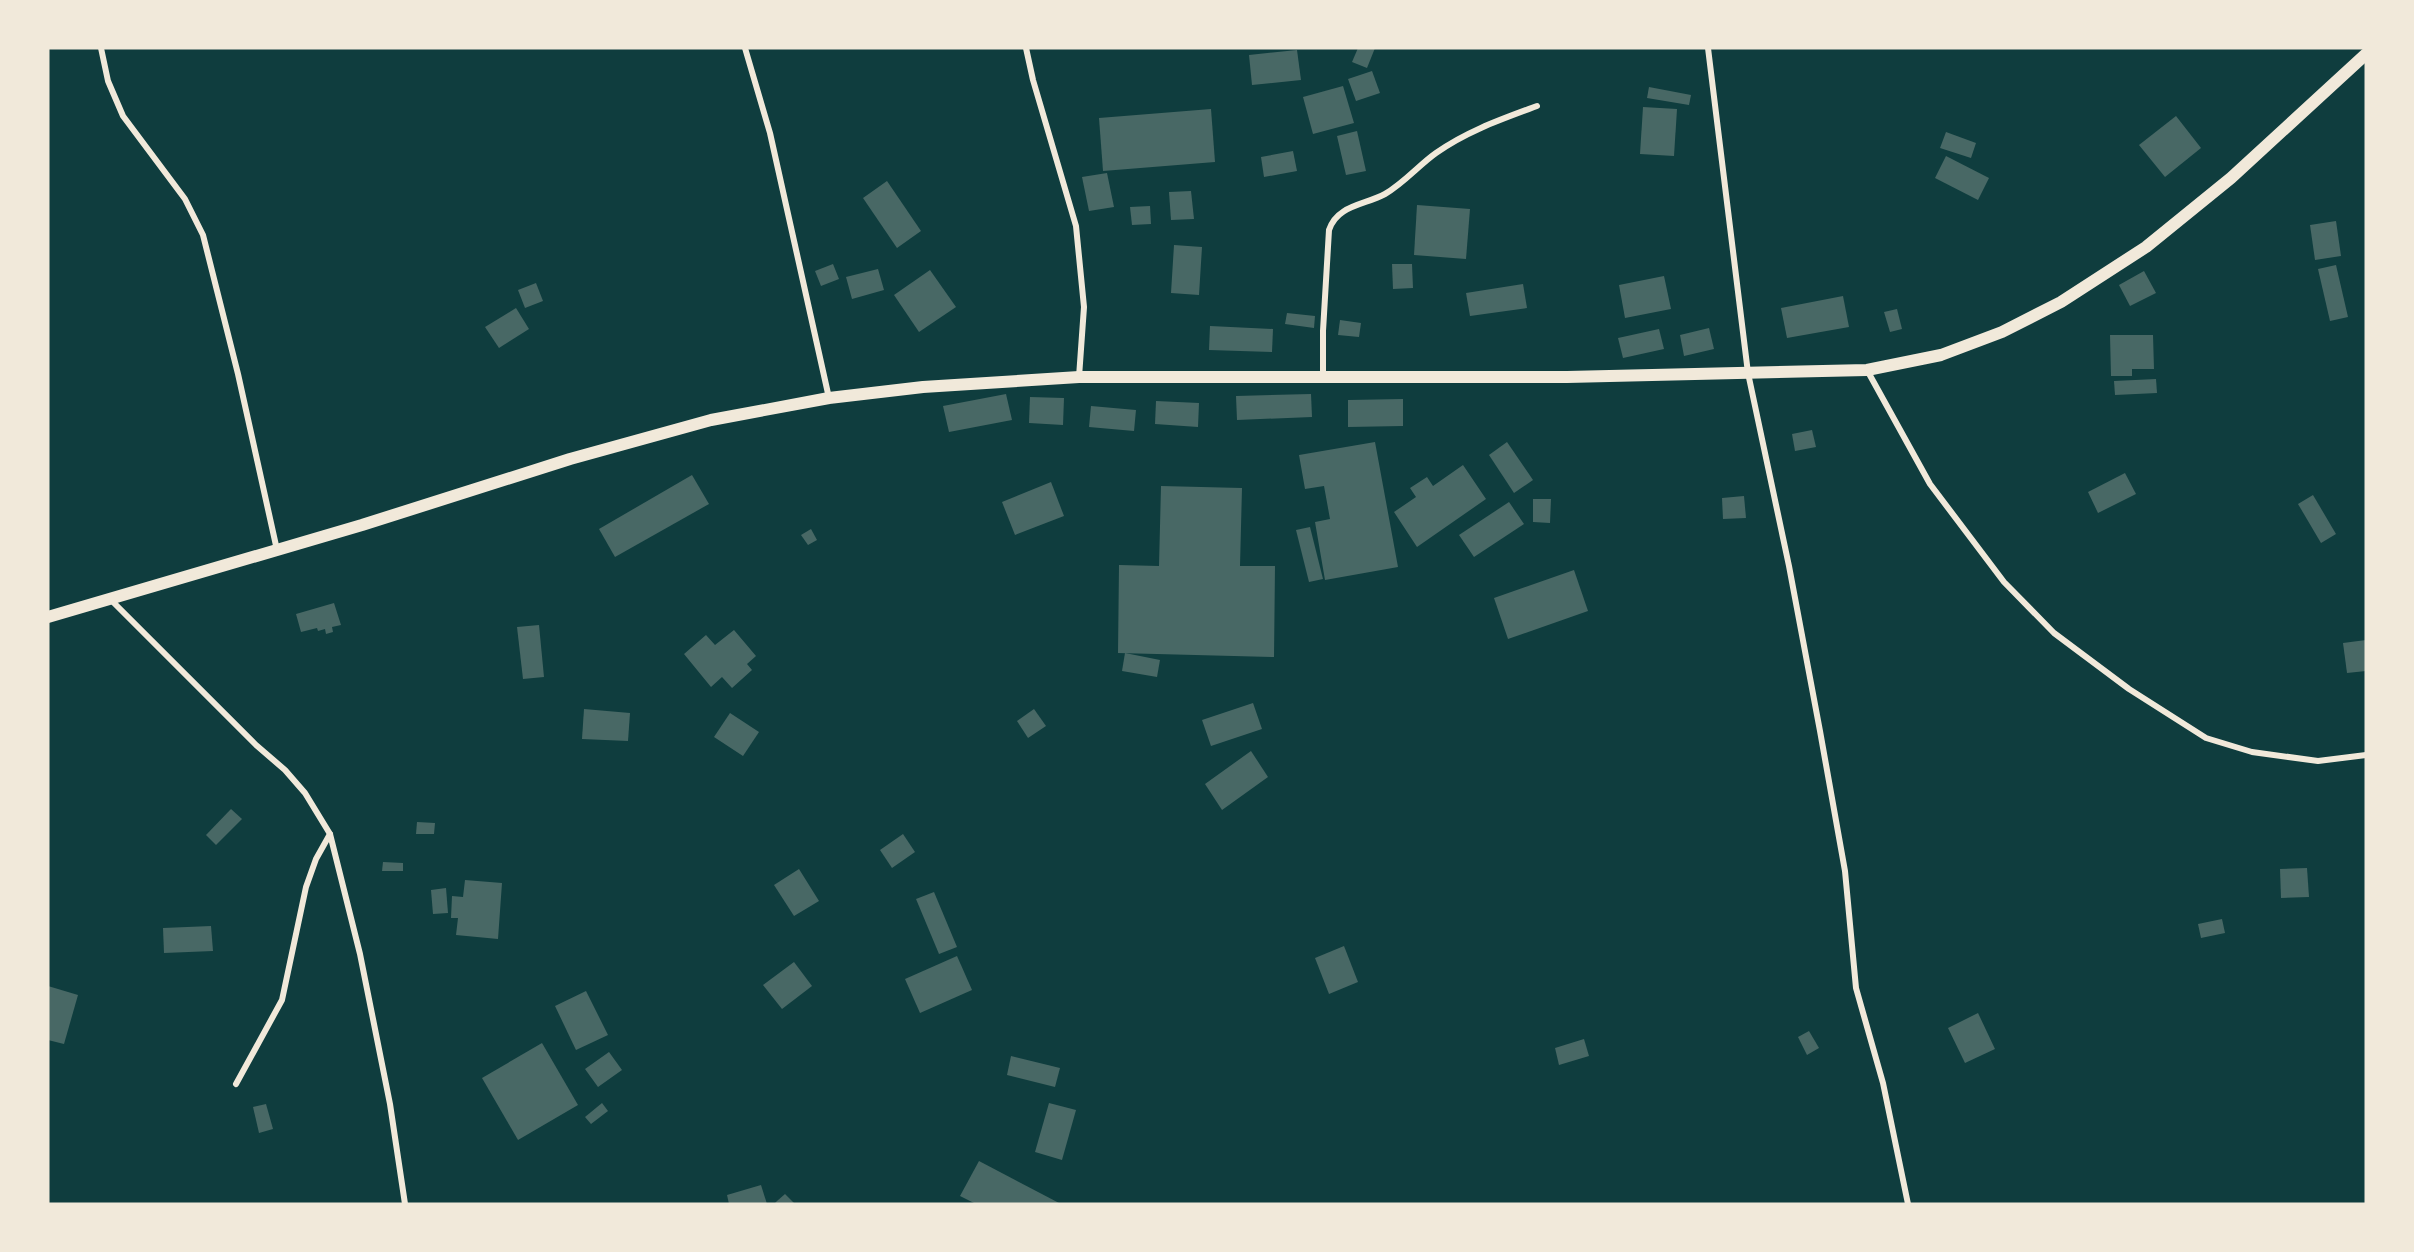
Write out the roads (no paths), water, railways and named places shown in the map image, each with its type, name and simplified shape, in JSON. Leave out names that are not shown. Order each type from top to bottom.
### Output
[{"type":"main road","points":[[48,617],[277,550],[570,459],[711,420],[828,398],[923,387],[1079,377],[1567,377],[1867,370],[1941,355],[2002,332],[2061,302],[2146,247],[2231,178],[2366,54]]},
{"type":"street","points":[[101,48],[108,81],[123,116],[185,199],[203,235],[238,374],[277,550]]},
{"type":"street","points":[[745,48],[770,133],[828,398]]},
{"type":"street","points":[[1026,48],[1033,80],[1076,226],[1084,307],[1079,377]]},
{"type":"street","points":[[1708,48],[1748,374],[1821,730],[1845,871],[1856,988],[1883,1083],[1908,1204]]},
{"type":"street","points":[[1323,377],[1323,331],[1329,230],[1333,219],[1350,208],[1387,193],[1433,154],[1459,137],[1538,106]]},
{"type":"street","points":[[1867,370],[1930,484],[2004,582],[2054,633],[2129,689],[2206,738],[2252,752],[2318,761],[2366,755]]},
{"type":"street","points":[[110,599],[256,745],[285,770],[305,793],[330,834],[360,954],[390,1104],[405,1204]]},
{"type":"street","points":[[236,1084],[282,1000],[306,887],[316,859],[330,834]]}]
